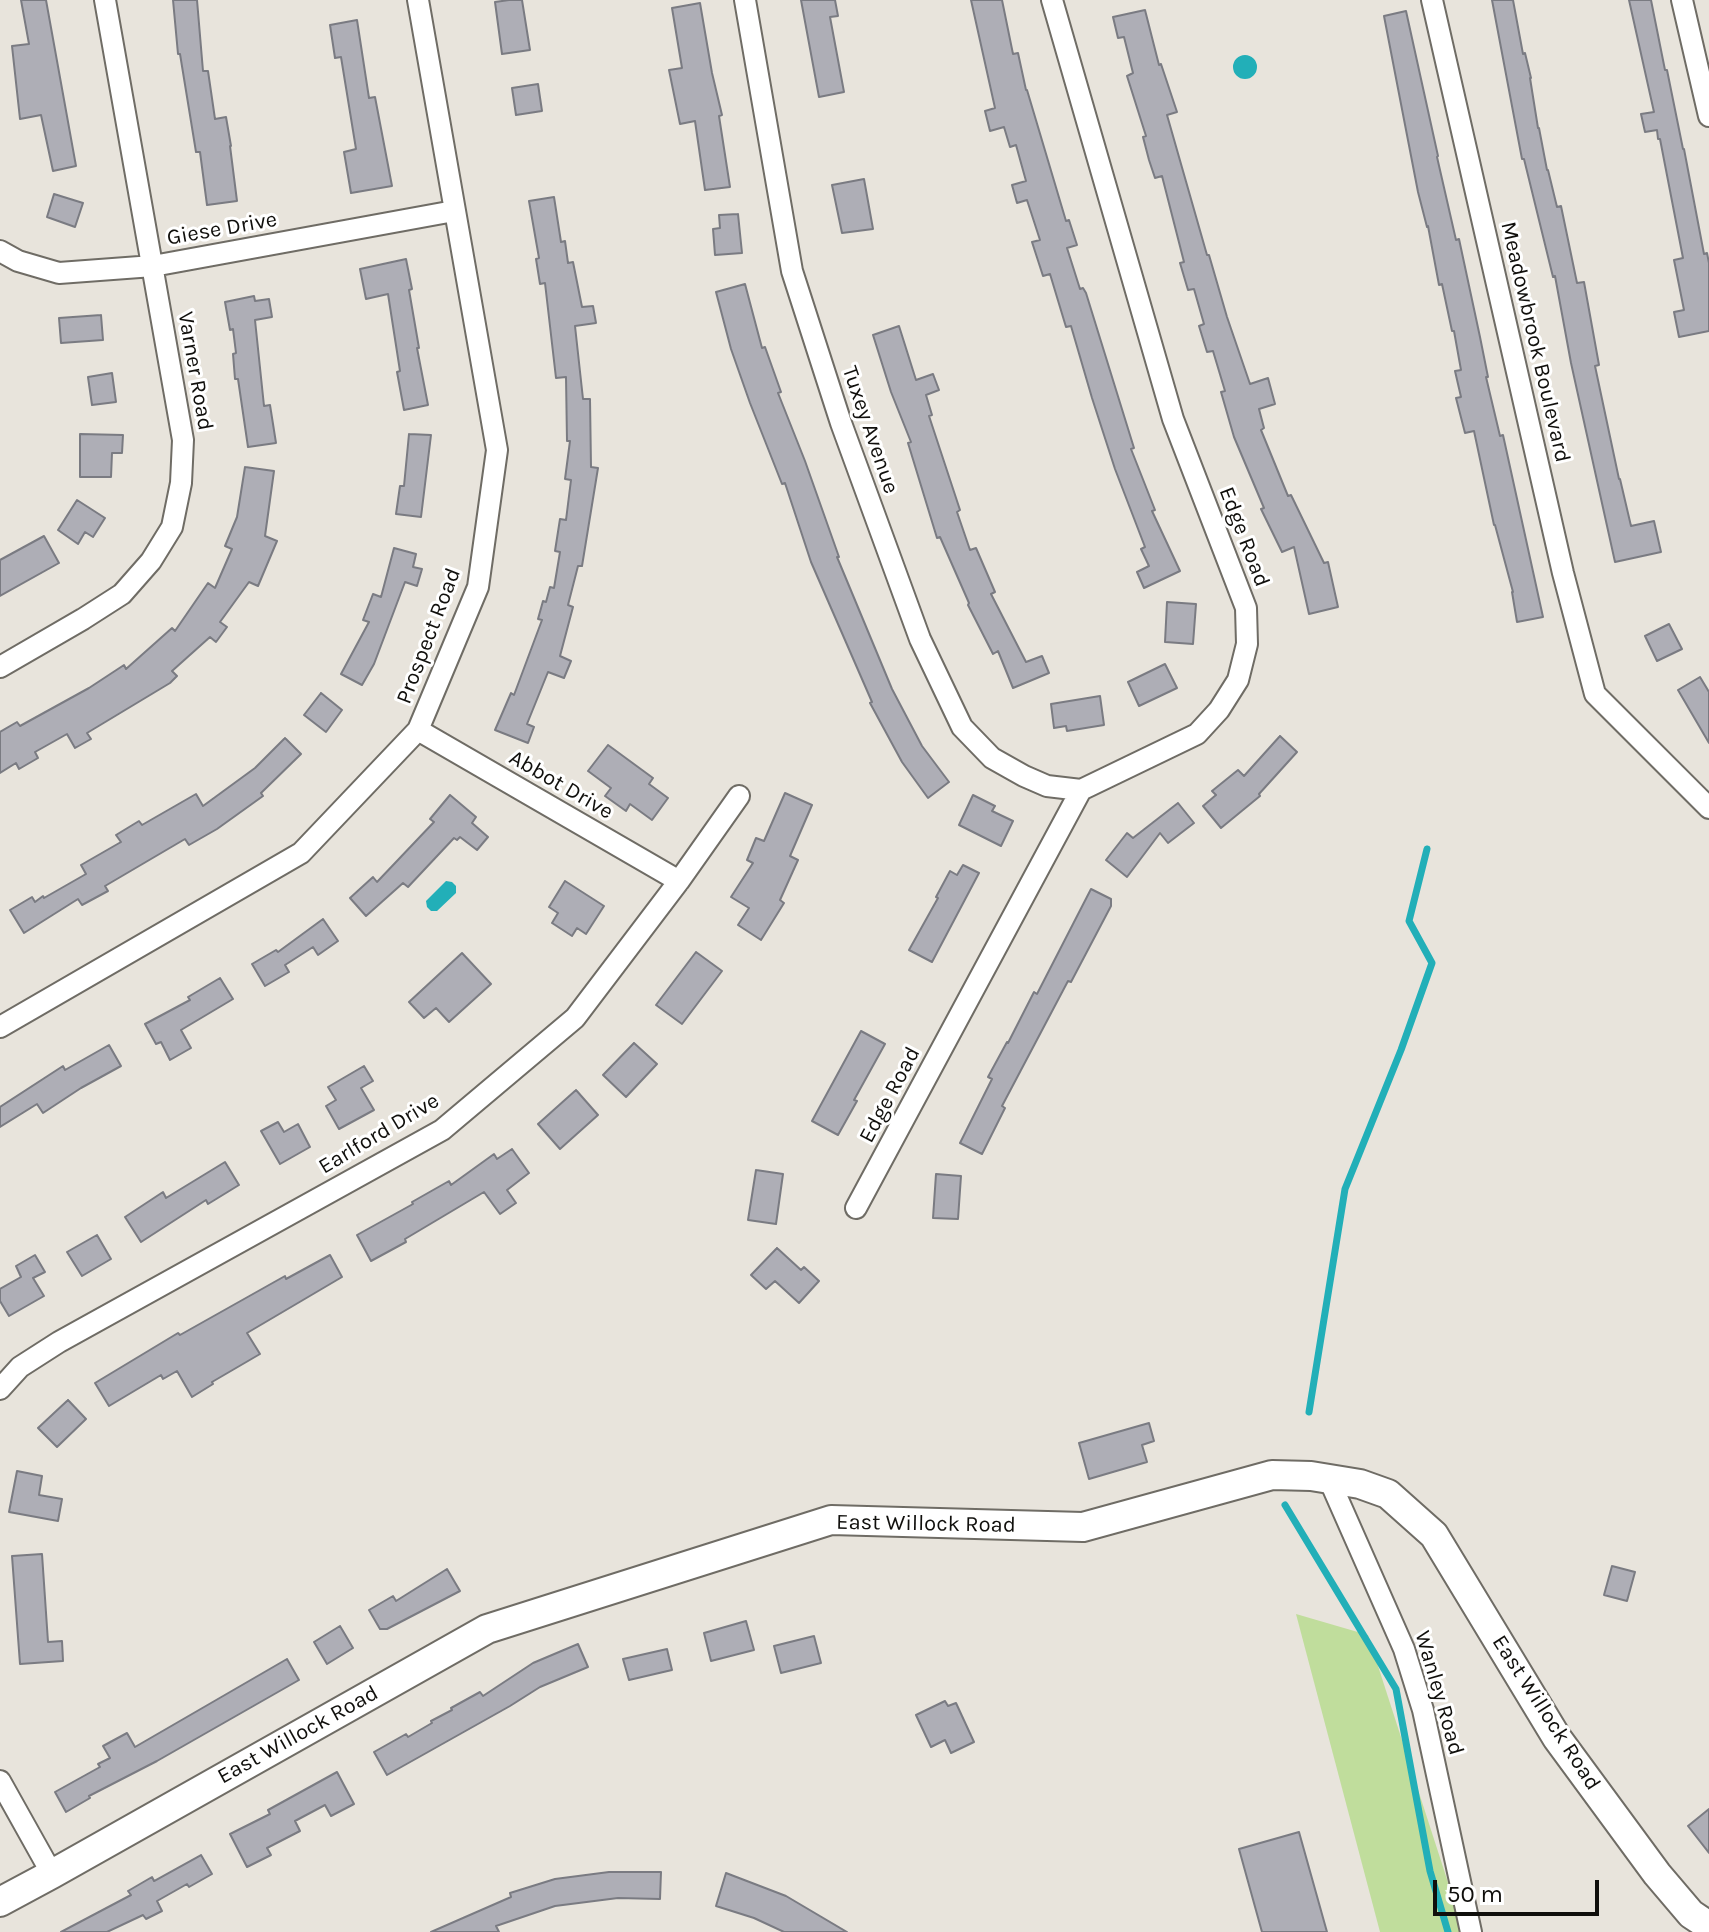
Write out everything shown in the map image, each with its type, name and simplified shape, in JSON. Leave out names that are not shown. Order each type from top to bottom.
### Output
[{"type":"street","name":"Varner Road","points":[[0,667],[122,594],[151,561],[172,527],[181,483],[183,440],[105,0]]},
{"type":"street","name":"Prospect Road","points":[[0,1027],[301,853],[418,730],[478,587],[497,450],[418,0]]},
{"type":"street","name":"Tuxey Avenue","points":[[745,0],[792,271],[841,423],[920,639],[962,727],[992,758],[1047,786],[1081,790]]},
{"type":"street","name":"Edge Road","points":[[856,1208],[1081,790],[1197,734],[1219,710],[1238,680],[1247,644],[1246,608],[1173,419],[1052,0]]},
{"type":"street","name":"Meadowbrook Boulevard","points":[[1432,0],[1563,573],[1595,694],[1709,808]]},
{"type":"street","points":[[1682,0],[1709,116]]},
{"type":"street","name":"Giese Drive","points":[[0,251],[18,261],[59,273],[153,266],[454,211]]},
{"type":"street","name":"Abbot Drive","points":[[418,730],[679,881]]},
{"type":"street","name":"Earlford Drive","points":[[0,1389],[20,1367],[59,1342],[442,1130],[575,1018],[739,796]]},
{"type":"street","name":"East Willock Road","points":[[0,1902],[487,1629],[831,1520],[1083,1527],[1272,1475],[1328,1477],[1388,1494],[1434,1535],[1557,1738],[1657,1874],[1691,1914],[1709,1926]]},
{"type":"street","name":"Wanley Road","points":[[1328,1477],[1404,1649],[1423,1710],[1471,1932]]},
{"type":"street","points":[[0,1781],[52,1874]]},
{"type":"green space","points":[[1296,1614],[1368,1635],[1464,1932],[1380,1932]]},
{"type":"water","points":[[1245,55],[1256,62],[1257,67],[1250,78],[1245,79],[1234,72],[1233,67],[1240,56]]},
{"type":"water","points":[[446,881],[456,886],[456,893],[437,911],[431,911],[426,901]]},
{"type":"building","points":[[21,0],[46,0],[76,166],[53,171],[41,115],[20,119],[12,46],[29,44]]},
{"type":"building","points":[[173,0],[197,0],[203,71],[208,71],[215,119],[226,117],[237,201],[207,205],[200,152],[196,152],[178,54]]},
{"type":"building","points":[[522,0],[530,50],[502,54],[495,2]]},
{"type":"building","points":[[801,0],[835,0],[838,16],[830,17],[844,92],[819,97]]},
{"type":"building","points":[[971,0],[1002,0],[1013,54],[1018,53],[1026,90],[1066,221],[1069,220],[1077,245],[1067,248],[1080,289],[1083,288],[1086,293],[1134,448],[1131,449],[1155,510],[1152,511],[1180,571],[1144,588],[1137,572],[1149,566],[1141,549],[1145,547],[1115,469],[1071,326],[1066,327],[1050,274],[1043,276],[1032,242],[1040,240],[1027,200],[1017,203],[1012,185],[1026,181],[1016,145],[1010,147],[1004,127],[990,131],[985,111],[995,108]]},
{"type":"building","points":[[1492,0],[1513,0],[1547,170],[1557,207],[1561,206],[1577,283],[1584,282],[1599,365],[1595,366],[1631,526],[1654,521],[1661,552],[1615,562],[1555,276],[1522,159]]},
{"type":"building","points":[[1629,0],[1651,0],[1704,254],[1707,253],[1709,263],[1709,331],[1679,337],[1674,312],[1684,310],[1674,260],[1683,258],[1660,139],[1657,130],[1645,132],[1641,114],[1654,112]]},
{"type":"building","points":[[700,3],[722,115],[719,116],[730,187],[705,190],[695,121],[680,124],[669,70],[682,68],[672,8]]},
{"type":"building","points":[[1145,10],[1159,65],[1177,112],[1167,115],[1227,317],[1250,384],[1268,378],[1275,404],[1259,409],[1264,428],[1261,430],[1288,496],[1291,495],[1324,563],[1328,562],[1338,607],[1309,614],[1294,547],[1282,552],[1261,509],[1264,508],[1234,437],[1213,351],[1207,352],[1199,326],[1204,324],[1194,289],[1188,290],[1180,263],[1184,262],[1162,176],[1155,178],[1149,160],[1143,137],[1146,136],[1127,76],[1133,73],[1124,37],[1118,38],[1113,17]]},
{"type":"building","points":[[1406,11],[1456,240],[1459,239],[1486,377],[1500,436],[1503,435],[1543,617],[1517,622],[1513,592],[1494,525],[1474,431],[1465,433],[1456,398],[1461,397],[1455,371],[1461,370],[1454,331],[1442,284],[1439,285],[1418,192],[1384,16]]},
{"type":"building","points":[[357,20],[369,98],[375,97],[392,186],[351,193],[344,152],[356,149],[341,57],[335,58],[330,25]]},
{"type":"building","points":[[538,84],[542,111],[516,115],[512,88]]},
{"type":"building","points":[[864,179],[873,229],[842,233],[832,185]]},
{"type":"building","points":[[54,194],[83,203],[75,227],[47,217]]},
{"type":"building","points":[[554,197],[561,242],[565,241],[568,263],[573,262],[582,307],[593,306],[596,323],[575,326],[583,399],[590,399],[591,467],[598,468],[582,566],[578,566],[568,605],[573,607],[560,656],[571,661],[564,678],[548,672],[527,724],[534,727],[528,743],[495,730],[511,693],[514,695],[542,620],[538,619],[543,601],[546,602],[550,587],[554,588],[560,552],[555,551],[560,519],[566,520],[571,480],[565,479],[570,441],[567,441],[566,377],[556,378],[545,283],[540,284],[536,259],[539,258],[529,201]]},
{"type":"building","points":[[738,214],[742,253],[715,255],[713,229],[720,228],[719,215]]},
{"type":"building","points":[[406,259],[428,405],[404,410],[388,294],[366,299],[360,269]]},
{"type":"building","points":[[745,284],[762,348],[765,347],[781,392],[778,393],[837,557],[892,689],[922,746],[949,782],[928,798],[902,762],[870,703],[811,562],[785,483],[782,484],[750,403],[716,292]]},
{"type":"building","points":[[254,296],[255,301],[269,299],[272,317],[255,320],[264,406],[270,405],[276,443],[248,447],[238,379],[235,379],[233,329],[230,330],[225,302]]},
{"type":"building","points":[[101,315],[103,340],[61,343],[59,318]]},
{"type":"building","points":[[899,326],[916,380],[933,374],[939,390],[926,395],[932,415],[929,416],[970,550],[976,548],[995,592],[991,594],[1026,662],[1042,656],[1049,673],[1013,688],[998,651],[993,654],[968,605],[940,537],[937,538],[908,443],[911,442],[873,335]]},
{"type":"building","points":[[112,373],[116,402],[92,405],[88,377]]},
{"type":"building","points":[[80,434],[123,435],[122,453],[112,453],[111,477],[80,477]]},
{"type":"building","points":[[409,434],[431,435],[421,517],[396,514],[400,486],[404,486]]},
{"type":"building","points":[[245,467],[274,471],[265,536],[277,541],[258,586],[249,582],[220,622],[227,627],[216,642],[210,637],[172,671],[177,676],[170,683],[87,733],[91,739],[75,748],[67,734],[35,752],[38,758],[19,769],[16,763],[0,773],[0,732],[17,722],[20,726],[124,665],[126,669],[172,628],[175,631],[208,583],[215,588],[232,549],[225,546],[237,517]]},
{"type":"building","points":[[77,500],[105,518],[93,537],[85,532],[78,544],[58,530]]},
{"type":"building","points":[[44,536],[59,563],[0,596],[0,560]]},
{"type":"building","points":[[394,548],[416,554],[413,567],[422,569],[417,586],[405,582],[374,664],[362,685],[341,674],[369,622],[363,620],[373,594],[381,597]]},
{"type":"building","points":[[1167,602],[1196,604],[1193,644],[1165,642]]},
{"type":"building","points":[[1669,624],[1682,649],[1657,661],[1645,636]]},
{"type":"building","points":[[1165,664],[1177,688],[1139,706],[1128,682]]},
{"type":"building","points":[[1700,677],[1709,692],[1709,743],[1678,690]]},
{"type":"building","points":[[321,693],[342,710],[326,732],[304,715]]},
{"type":"building","points":[[1100,696],[1104,725],[1067,731],[1066,726],[1054,728],[1051,704]]},
{"type":"building","points":[[1280,736],[1297,752],[1260,796],[1221,828],[1203,806],[1216,795],[1212,791],[1238,770],[1244,776]]},
{"type":"building","points":[[285,738],[301,754],[261,793],[263,796],[217,829],[189,845],[185,839],[105,886],[108,891],[82,905],[78,899],[24,933],[10,910],[32,897],[35,902],[44,898],[86,874],[81,865],[121,842],[116,835],[139,821],[142,825],[196,794],[203,806],[255,768]]},
{"type":"building","points":[[608,745],[653,778],[649,784],[668,798],[652,820],[630,804],[626,811],[605,796],[611,788],[588,771]]},
{"type":"building","points":[[785,793],[812,805],[790,856],[798,860],[780,900],[784,903],[761,940],[738,925],[749,908],[731,897],[753,863],[747,860],[756,838],[764,841]]},
{"type":"building","points":[[450,795],[476,817],[472,823],[488,837],[477,850],[460,837],[457,840],[454,838],[408,887],[403,883],[366,916],[350,898],[373,877],[377,882],[434,822],[430,819]]},
{"type":"building","points":[[973,795],[995,806],[992,811],[1013,821],[1001,846],[959,825]]},
{"type":"building","points":[[1178,803],[1194,823],[1168,843],[1160,833],[1127,877],[1106,860],[1127,833],[1133,838]]},
{"type":"building","points":[[963,865],[979,873],[932,962],[909,950],[950,871],[957,875]]},
{"type":"building","points":[[565,881],[604,906],[586,934],[577,928],[572,936],[552,923],[558,913],[549,907]]},
{"type":"building","points":[[1091,889],[1111,899],[1111,906],[1002,1106],[1005,1108],[982,1154],[960,1143],[992,1079],[988,1077],[1034,992],[1037,994]]},
{"type":"building","points":[[323,919],[338,941],[318,955],[313,947],[285,965],[289,972],[265,986],[252,964],[276,950],[278,952]]},
{"type":"building","points":[[696,952],[722,971],[682,1024],[656,1005]]},
{"type":"building","points":[[462,953],[491,984],[449,1022],[436,1008],[424,1018],[409,1002]]},
{"type":"building","points":[[220,978],[233,999],[181,1030],[191,1048],[170,1060],[161,1042],[156,1044],[145,1024],[190,1000],[188,997]]},
{"type":"building","points":[[861,1031],[885,1044],[838,1135],[812,1121]]},
{"type":"building","points":[[634,1043],[657,1064],[626,1097],[603,1075]]},
{"type":"building","points":[[109,1045],[121,1066],[43,1113],[37,1104],[0,1127],[0,1107],[63,1066],[65,1070]]},
{"type":"building","points":[[364,1066],[373,1081],[361,1088],[374,1110],[339,1129],[326,1106],[336,1100],[328,1087]]},
{"type":"building","points":[[576,1090],[598,1115],[560,1149],[538,1124]]},
{"type":"building","points":[[278,1122],[284,1132],[298,1124],[310,1147],[280,1164],[261,1131]]},
{"type":"building","points":[[512,1149],[529,1173],[507,1190],[516,1203],[500,1214],[484,1192],[371,1261],[357,1235],[449,1181],[451,1185],[494,1154],[497,1159]]},
{"type":"building","points":[[225,1162],[239,1185],[208,1204],[206,1200],[141,1242],[125,1217],[163,1192],[166,1198]]},
{"type":"building","points":[[756,1170],[783,1174],[776,1224],[748,1220]]},
{"type":"building","points":[[936,1174],[961,1176],[958,1219],[933,1218]]},
{"type":"building","points":[[97,1235],[111,1259],[82,1276],[67,1252]]},
{"type":"building","points":[[777,1248],[801,1270],[804,1267],[819,1281],[799,1303],[775,1281],[766,1289],[751,1275]]},
{"type":"building","points":[[35,1255],[45,1272],[33,1278],[44,1296],[9,1316],[0,1301],[0,1289],[21,1277],[16,1266]]},
{"type":"building","points":[[330,1255],[342,1277],[247,1333],[260,1354],[192,1397],[177,1371],[163,1379],[161,1375],[109,1406],[95,1383],[178,1333],[180,1335],[285,1276],[286,1279]]},
{"type":"building","points":[[68,1400],[86,1419],[57,1447],[38,1428]]},
{"type":"building","points":[[1149,1423],[1154,1441],[1142,1445],[1147,1462],[1089,1479],[1079,1443]]},
{"type":"building","points":[[17,1471],[42,1476],[39,1495],[62,1499],[58,1521],[9,1512]]},
{"type":"building","points":[[42,1554],[48,1642],[62,1641],[63,1661],[20,1664],[12,1556]]},
{"type":"building","points":[[1612,1566],[1635,1572],[1627,1601],[1604,1595]]},
{"type":"building","points":[[447,1569],[460,1591],[387,1629],[380,1629],[369,1610],[393,1596],[396,1601]]},
{"type":"building","points":[[746,1621],[754,1650],[711,1661],[704,1633]]},
{"type":"building","points":[[340,1626],[353,1648],[327,1664],[314,1642]]},
{"type":"building","points":[[814,1636],[821,1663],[781,1673],[774,1646]]},
{"type":"building","points":[[578,1644],[588,1667],[540,1687],[387,1775],[374,1752],[406,1734],[408,1737],[480,1692],[483,1696],[533,1663]]},
{"type":"building","points":[[667,1649],[672,1670],[629,1680],[623,1659]]},
{"type":"building","points":[[287,1659],[299,1680],[89,1796],[66,1812],[55,1792],[110,1758],[103,1746],[127,1733],[135,1747]]},
{"type":"building","points":[[945,1701],[948,1706],[956,1703],[974,1742],[951,1753],[945,1740],[931,1747],[916,1715]]},
{"type":"building","points":[[337,1772],[354,1804],[331,1816],[325,1805],[295,1821],[300,1831],[267,1848],[271,1855],[247,1867],[230,1834],[270,1814],[268,1810]]},
{"type":"building","points":[[1709,1809],[1709,1853],[1688,1826]]},
{"type":"building","points":[[1299,1832],[1327,1932],[1262,1932],[1239,1849]]},
{"type":"building","points":[[201,1855],[212,1874],[157,1901],[162,1911],[146,1919],[143,1915],[107,1932],[61,1932],[131,1895],[128,1891],[152,1877],[154,1881]]},
{"type":"building","points":[[609,1872],[661,1872],[660,1899],[618,1898],[555,1906],[496,1926],[499,1932],[431,1932],[511,1897],[510,1893],[555,1879]]},
{"type":"building","points":[[726,1873],[786,1896],[847,1932],[784,1932],[716,1906]]},
{"type":"waterway","points":[[1309,1412],[1345,1189],[1432,963],[1409,921],[1427,849]]},
{"type":"waterway","points":[[1285,1505],[1396,1689],[1430,1871],[1448,1932]]}]
